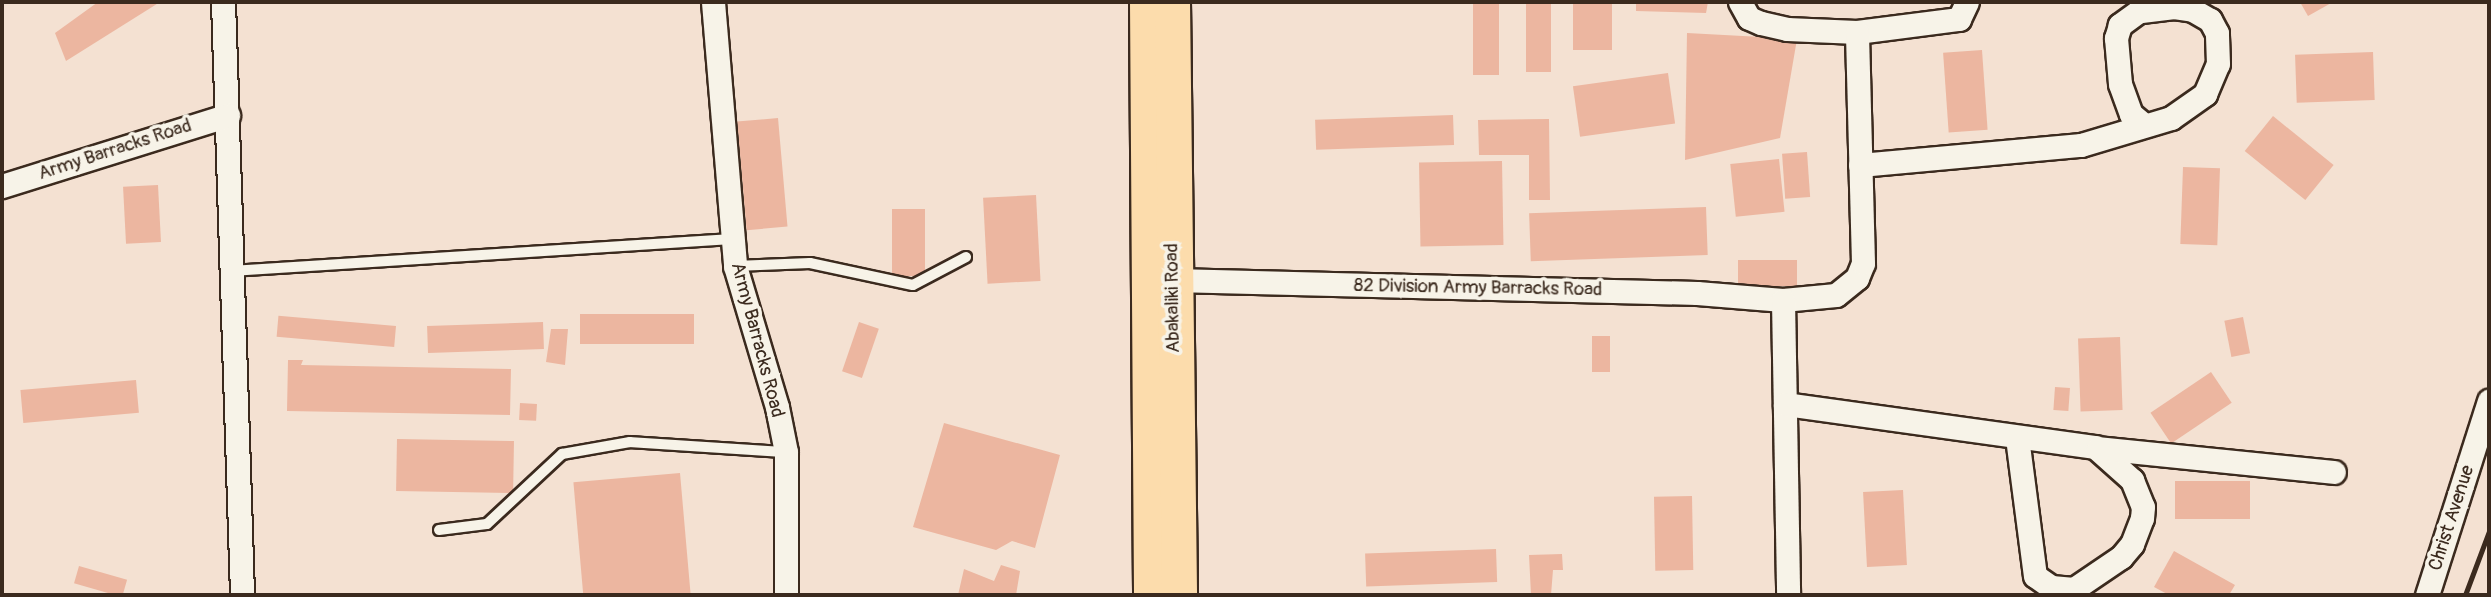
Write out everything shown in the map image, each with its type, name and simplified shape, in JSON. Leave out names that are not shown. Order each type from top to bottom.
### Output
[{"type":"main road","name":"Abakaliki Road","points":[[1147,2],[1151,595]]},
{"type":"main road","name":"Abakaliki Road","points":[[1172,2],[1179,595]]},
{"type":"street","points":[[223,2],[242,595]]},
{"type":"street","name":"Army Barracks Road","points":[[713,2],[735,266],[777,407],[786,452],[786,595]]},
{"type":"street","points":[[1740,2],[1749,18],[1761,23],[1857,32],[1959,19],[1967,2]]},
{"type":"street","points":[[1860,165],[2081,145],[2143,124],[2157,123],[2185,110],[2204,94],[2213,78],[2219,53],[2217,33],[2210,20],[2193,10],[2174,7],[2139,12],[2120,24],[2116,38],[2120,84],[2131,114],[2143,124]]},
{"type":"street","name":"82 Division Army Barracks Road","points":[[1174,280],[1697,293],[1783,300],[1836,295],[1857,278],[1863,263],[1857,32]]},
{"type":"street","name":"Army Barracks Road","points":[[2,186],[228,115]]},
{"type":"street","points":[[1783,300],[1788,595]]},
{"type":"street","name":"Christ Avenue","points":[[2427,595],[2489,401]]},
{"type":"street","points":[[1785,404],[2144,456],[2172,453],[2177,459],[2334,472]]},
{"type":"street","points":[[2017,438],[2035,576],[2040,583],[2065,590],[2090,581],[2121,557],[2132,544],[2142,518],[2143,507],[2132,480],[2095,447]]},
{"type":"lane","points":[[232,271],[732,240]]},
{"type":"lane","points":[[735,266],[810,264],[913,285],[966,257]]},
{"type":"lane","points":[[439,530],[487,524],[562,454],[630,443],[786,452]]},
{"type":"building","points":[[98,2],[160,2],[66,61],[55,33]]},
{"type":"building","points":[[1473,2],[1499,2],[1499,75],[1473,75]]},
{"type":"building","points":[[1526,2],[1551,2],[1551,72],[1526,72]]},
{"type":"building","points":[[1573,2],[1612,2],[1612,50],[1573,50]]},
{"type":"building","points":[[1636,2],[1708,2],[1706,13],[1636,11]]},
{"type":"building","points":[[2300,2],[2333,2],[2308,16]]},
{"type":"building","points":[[1687,33],[1797,39],[1780,138],[1685,160]]},
{"type":"building","points":[[1982,50],[1988,130],[1949,133],[1943,53]]},
{"type":"building","points":[[2373,52],[2375,100],[2297,103],[2295,55]]},
{"type":"building","points":[[1668,73],[1675,124],[1580,137],[1573,86]]},
{"type":"building","points":[[1453,115],[1454,145],[1316,150],[1315,120]]},
{"type":"building","points":[[2273,116],[2334,165],[2305,200],[2245,151]]},
{"type":"building","points":[[778,118],[787,227],[747,230],[737,122]]},
{"type":"building","points":[[1549,119],[1550,200],[1529,200],[1529,155],[1479,155],[1478,120]]},
{"type":"building","points":[[1807,152],[1810,197],[1785,199],[1782,154]]},
{"type":"building","points":[[1779,159],[1785,212],[1736,217],[1730,164]]},
{"type":"building","points":[[1502,161],[1503,245],[1420,246],[1419,162]]},
{"type":"building","points":[[2183,167],[2220,168],[2217,245],[2180,244]]},
{"type":"building","points":[[158,185],[161,242],[126,244],[123,187]]},
{"type":"building","points":[[1036,195],[1041,281],[988,284],[983,198]]},
{"type":"building","points":[[1706,207],[1708,255],[1531,261],[1529,213]]},
{"type":"building","points":[[892,209],[925,209],[925,276],[892,276]]},
{"type":"building","points":[[1738,260],[1797,260],[1797,286],[1738,286]]},
{"type":"building","points":[[580,314],[694,314],[694,344],[580,344]]},
{"type":"building","points":[[278,316],[396,326],[394,347],[277,337]]},
{"type":"building","points":[[2243,317],[2250,353],[2231,357],[2224,321]]},
{"type":"building","points":[[543,322],[544,349],[428,353],[427,326]]},
{"type":"building","points":[[859,322],[879,329],[862,378],[842,371]]},
{"type":"building","points":[[551,329],[568,329],[565,365],[546,362]]},
{"type":"building","points":[[1592,336],[1610,336],[1610,372],[1592,372]]},
{"type":"building","points":[[2120,337],[2123,410],[2081,411],[2078,338]]},
{"type":"building","points":[[288,360],[303,360],[301,365],[511,369],[510,415],[287,411]]},
{"type":"building","points":[[2211,372],[2232,403],[2171,443],[2150,413]]},
{"type":"building","points":[[136,380],[139,413],[23,423],[20,390]]},
{"type":"building","points":[[2055,387],[2070,388],[2068,411],[2053,410]]},
{"type":"building","points":[[520,403],[537,404],[536,421],[519,420]]},
{"type":"building","points":[[944,423],[1060,455],[1035,548],[1012,541],[996,550],[913,527]]},
{"type":"building","points":[[397,439],[514,441],[513,493],[396,491]]},
{"type":"building","points":[[680,473],[691,595],[583,595],[573,482]]},
{"type":"building","points":[[2175,481],[2250,481],[2250,519],[2175,519]]},
{"type":"building","points":[[1903,490],[1907,565],[1867,567],[1863,492]]},
{"type":"building","points":[[1692,496],[1693,570],[1655,571],[1654,497]]},
{"type":"building","points":[[1496,549],[1497,582],[1366,587],[1365,554]]},
{"type":"building","points":[[2174,551],[2235,585],[2229,595],[2169,595],[2154,587]]},
{"type":"building","points":[[1562,554],[1563,570],[1553,570],[1551,595],[1531,595],[1529,555]]},
{"type":"building","points":[[1001,565],[1020,571],[1016,595],[958,595],[964,569],[994,581]]},
{"type":"building","points":[[79,566],[127,580],[123,595],[74,583]]},
{"type":"railway","points":[[2465,595],[2489,531]]}]
